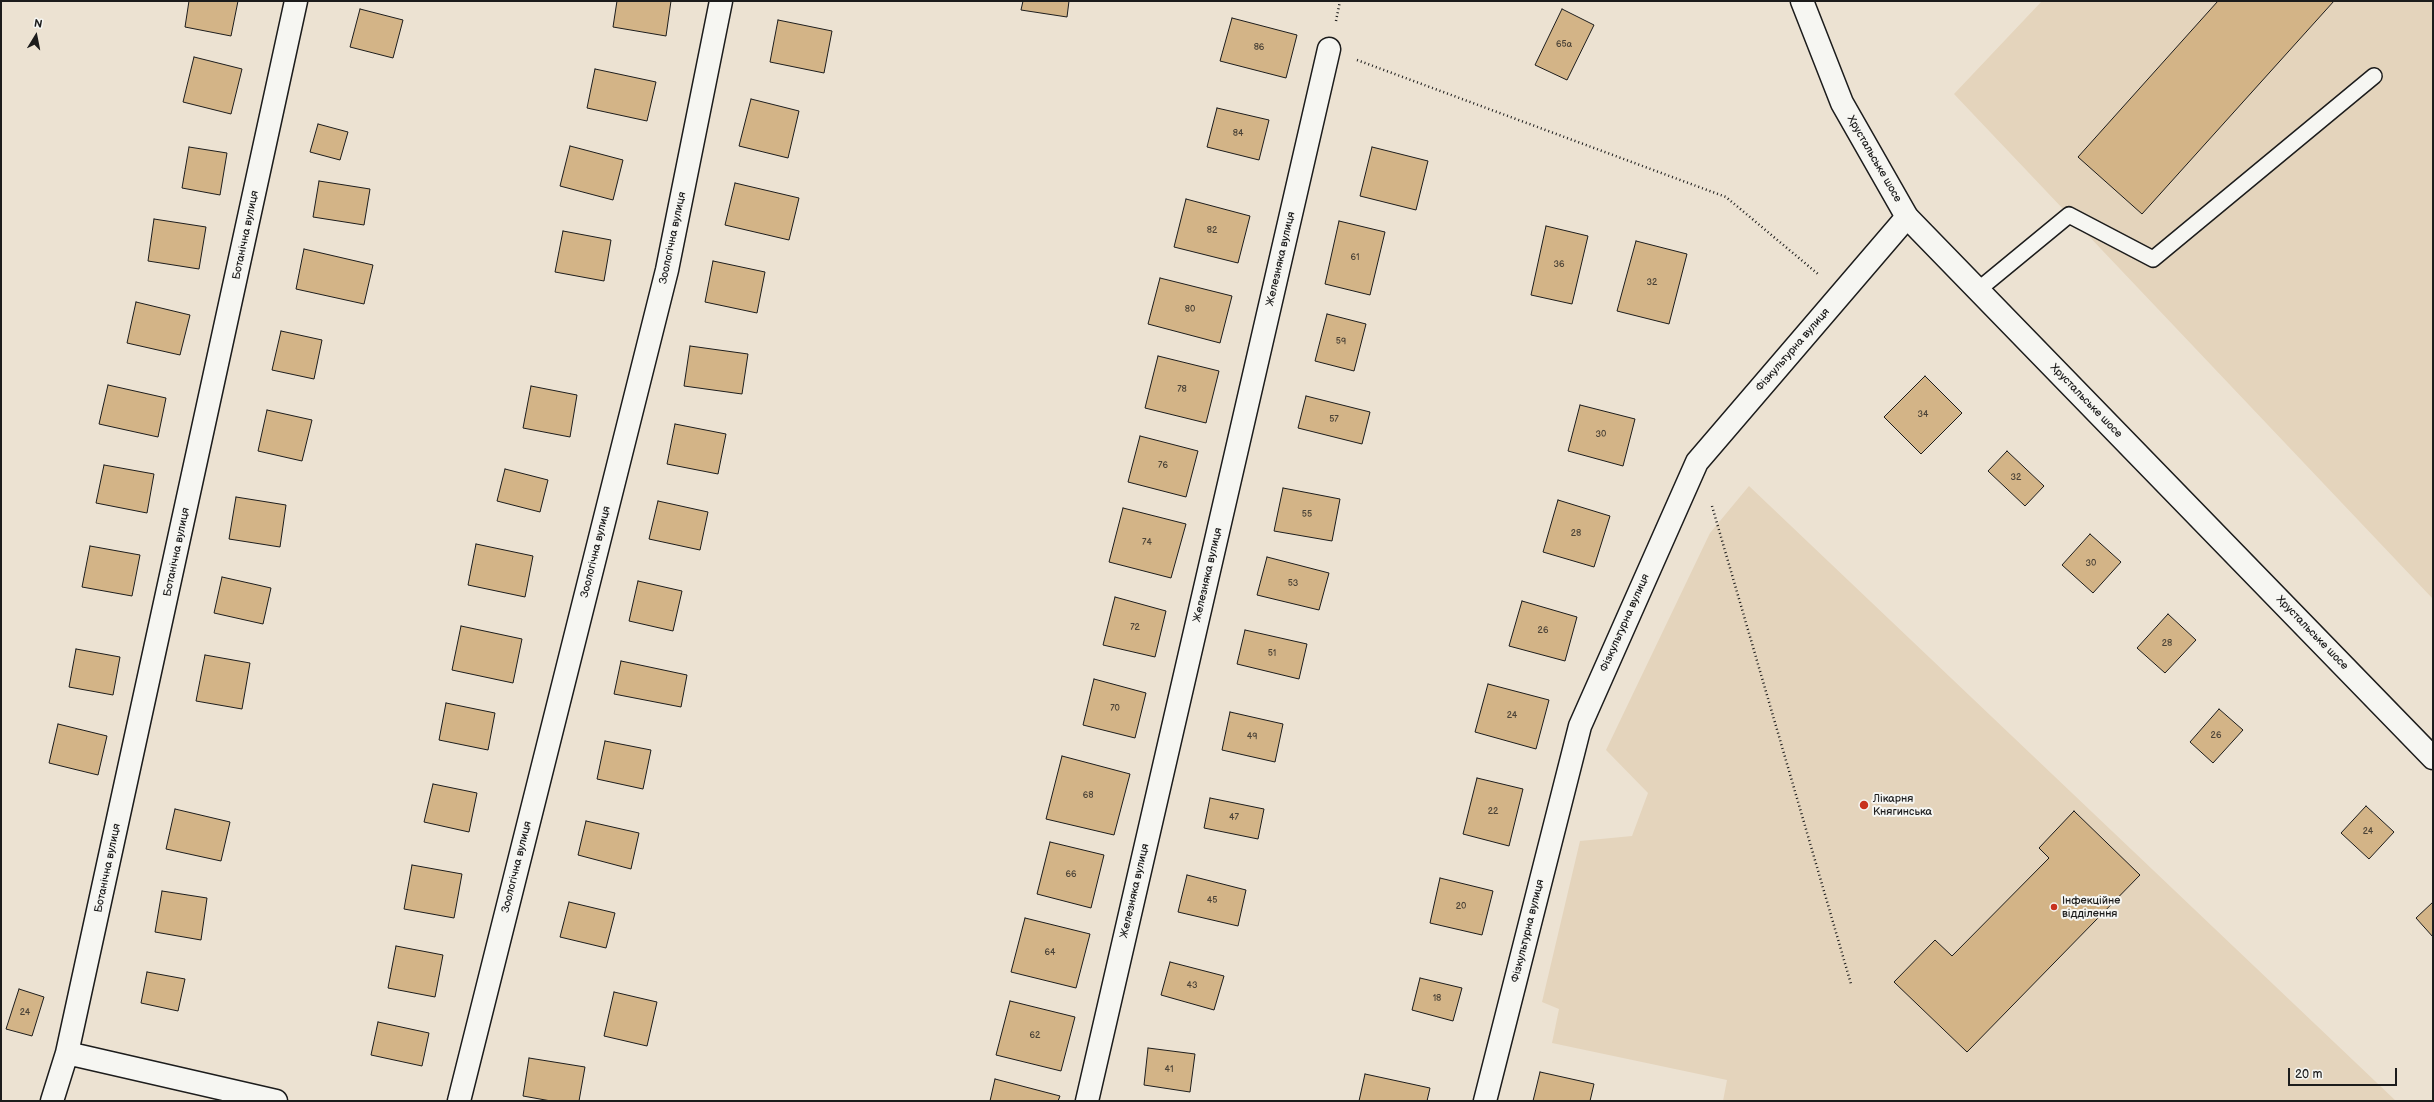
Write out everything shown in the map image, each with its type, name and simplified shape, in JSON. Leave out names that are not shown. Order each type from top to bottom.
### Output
[{"type":"street","name":"Ботанічна вулиця","points":[[52,1101],[68,1053],[296,1]]},
{"type":"street","name":"Зоологічна вулиця","points":[[459,1101],[667,270],[721,1]]},
{"type":"street","name":"Хрустальське шосе","points":[[1802,1],[1842,102],[1907,217],[2433,758]]},
{"type":"street","name":"Железняка вулиця","points":[[1087,1101],[1329,49]]},
{"type":"street","name":"Фізкультурна вулиця","points":[[1485,1101],[1580,726],[1697,462],[1907,217]]},
{"type":"street","points":[[68,1053],[276,1101]]},
{"type":"lane","points":[[1978,290],[2069,215],[2153,259],[2374,76]]},
{"type":"path","points":[[1340,1],[1329,49],[1726,197],[1841,294]]},
{"type":"path","points":[[1711,500],[1851,984]]},
{"type":"shaded area","points":[[2042,1],[2433,1],[2433,599],[1954,94]]},
{"type":"shaded area","name":"Лікарня Княгинська","points":[[1749,486],[2396,1101],[1723,1101],[1727,1080],[1552,1043],[1559,1009],[1542,1002],[1580,841],[1632,836],[1648,793],[1606,750],[1710,533]]},
{"type":"building","points":[[189,1],[238,1],[231,36],[185,27]]},
{"type":"building","points":[[617,1],[671,1],[666,36],[613,27]]},
{"type":"building","points":[[1023,1],[1069,1],[1067,17],[1021,10]]},
{"type":"building","points":[[2218,1],[2334,1],[2142,214],[2078,157]]},
{"type":"building","points":[[360,9],[403,20],[393,58],[350,47]]},
{"type":"building","points":[[1562,9],[1594,25],[1567,80],[1535,65]]},
{"type":"building","points":[[1232,18],[1297,35],[1286,78],[1220,61]]},
{"type":"building","points":[[778,20],[832,31],[824,73],[770,62]]},
{"type":"building","points":[[194,57],[242,69],[231,114],[183,102]]},
{"type":"building","points":[[595,69],[656,82],[647,121],[587,108]]},
{"type":"building","points":[[751,99],[799,111],[788,158],[739,146]]},
{"type":"building","points":[[1217,108],[1269,120],[1259,160],[1207,147]]},
{"type":"building","points":[[318,124],[348,132],[340,160],[310,152]]},
{"type":"building","points":[[570,146],[623,160],[613,200],[560,186]]},
{"type":"building","points":[[189,147],[227,153],[220,195],[182,188]]},
{"type":"building","points":[[1372,147],[1428,161],[1416,210],[1360,196]]},
{"type":"building","points":[[319,181],[370,189],[364,225],[313,217]]},
{"type":"building","points":[[735,183],[799,198],[789,240],[725,225]]},
{"type":"building","points":[[1186,199],[1250,216],[1238,263],[1174,247]]},
{"type":"building","points":[[154,219],[206,227],[199,269],[148,261]]},
{"type":"building","points":[[1339,221],[1385,232],[1370,295],[1325,284]]},
{"type":"building","points":[[1546,226],[1588,236],[1572,304],[1531,295]]},
{"type":"building","points":[[563,231],[611,240],[604,281],[555,272]]},
{"type":"building","points":[[1636,241],[1687,254],[1669,324],[1617,311]]},
{"type":"building","points":[[304,249],[373,265],[364,304],[296,289]]},
{"type":"building","points":[[713,261],[765,272],[757,313],[705,302]]},
{"type":"building","points":[[1160,278],[1232,296],[1220,343],[1148,324]]},
{"type":"building","points":[[136,302],[190,315],[180,355],[127,343]]},
{"type":"building","points":[[1327,314],[1366,324],[1354,371],[1315,361]]},
{"type":"building","points":[[281,331],[322,340],[314,379],[272,370]]},
{"type":"building","points":[[690,346],[748,354],[742,394],[684,386]]},
{"type":"building","points":[[1158,356],[1219,371],[1206,423],[1145,408]]},
{"type":"building","points":[[1925,376],[1962,413],[1921,454],[1884,417]]},
{"type":"building","points":[[108,385],[166,398],[158,437],[99,424]]},
{"type":"building","points":[[531,386],[577,395],[570,437],[523,428]]},
{"type":"building","points":[[1306,396],[1370,412],[1362,444],[1298,428]]},
{"type":"building","points":[[1580,405],[1635,419],[1623,466],[1568,451]]},
{"type":"building","points":[[267,410],[312,420],[302,461],[258,451]]},
{"type":"building","points":[[675,424],[726,434],[718,474],[667,464]]},
{"type":"building","points":[[1140,436],[1198,451],[1186,497],[1128,482]]},
{"type":"building","points":[[2007,451],[2044,486],[2025,506],[1988,471]]},
{"type":"building","points":[[104,465],[154,474],[147,513],[96,503]]},
{"type":"building","points":[[505,469],[548,480],[540,512],[497,501]]},
{"type":"building","points":[[1283,488],[1340,499],[1332,541],[1274,531]]},
{"type":"building","points":[[236,497],[286,505],[280,547],[229,539]]},
{"type":"building","points":[[1558,500],[1610,516],[1594,567],[1543,552]]},
{"type":"building","points":[[658,501],[708,512],[700,550],[649,539]]},
{"type":"building","points":[[1123,508],[1186,524],[1171,578],[1109,562]]},
{"type":"building","points":[[2090,534],[2121,562],[2093,593],[2062,565]]},
{"type":"building","points":[[476,544],[533,556],[525,597],[468,585]]},
{"type":"building","points":[[90,546],[140,555],[132,596],[82,587]]},
{"type":"building","points":[[1267,557],[1329,573],[1319,610],[1257,595]]},
{"type":"building","points":[[222,577],[271,588],[263,624],[214,613]]},
{"type":"building","points":[[638,581],[682,591],[673,631],[629,621]]},
{"type":"building","points":[[1115,597],[1166,611],[1155,657],[1103,645]]},
{"type":"building","points":[[1522,601],[1577,617],[1565,661],[1509,646]]},
{"type":"building","points":[[2168,614],[2196,640],[2165,673],[2137,648]]},
{"type":"building","points":[[461,626],[522,639],[513,683],[452,670]]},
{"type":"building","points":[[1245,630],[1307,644],[1299,679],[1237,664]]},
{"type":"building","points":[[76,649],[120,657],[113,695],[69,687]]},
{"type":"building","points":[[205,655],[250,663],[242,709],[196,701]]},
{"type":"building","points":[[621,661],[687,675],[681,707],[614,694]]},
{"type":"building","points":[[1094,679],[1146,693],[1135,738],[1083,725]]},
{"type":"building","points":[[1488,684],[1549,700],[1536,749],[1475,732]]},
{"type":"building","points":[[446,703],[495,713],[488,750],[439,740]]},
{"type":"building","points":[[2219,709],[2243,730],[2213,763],[2190,742]]},
{"type":"building","points":[[1230,712],[1283,724],[1275,762],[1222,750]]},
{"type":"building","points":[[58,724],[107,736],[98,775],[49,763]]},
{"type":"building","points":[[605,741],[651,750],[643,789],[597,779]]},
{"type":"building","points":[[1062,756],[1130,774],[1114,835],[1046,819]]},
{"type":"building","points":[[1477,778],[1523,789],[1509,846],[1463,834]]},
{"type":"building","points":[[433,784],[477,793],[469,832],[424,822]]},
{"type":"building","points":[[1210,798],[1264,809],[1258,839],[1204,828]]},
{"type":"building","points":[[2366,806],[2394,832],[2369,859],[2341,833]]},
{"type":"building","points":[[175,809],[230,822],[221,861],[166,849]]},
{"type":"building","name":"Інфекційне відділення","points":[[2074,811],[2140,875],[1967,1052],[1894,982],[1935,940],[1952,956],[2049,858],[2039,848]]},
{"type":"building","points":[[586,821],[639,833],[631,869],[578,855]]},
{"type":"building","points":[[1050,842],[1104,855],[1091,908],[1037,894]]},
{"type":"building","points":[[412,865],[462,874],[454,918],[404,909]]},
{"type":"building","points":[[1187,875],[1246,890],[1238,926],[1178,912]]},
{"type":"building","points":[[1440,878],[1493,891],[1482,935],[1430,923]]},
{"type":"building","points":[[162,891],[207,898],[201,940],[155,932]]},
{"type":"building","points":[[569,902],[615,913],[606,948],[560,937]]},
{"type":"building","points":[[2433,902],[2433,937],[2416,918]]},
{"type":"building","points":[[1025,918],[1090,934],[1076,988],[1011,972]]},
{"type":"building","points":[[396,946],[443,955],[435,997],[388,988]]},
{"type":"building","points":[[1170,962],[1224,976],[1214,1010],[1161,995]]},
{"type":"building","points":[[147,972],[185,979],[178,1011],[141,1003]]},
{"type":"building","points":[[1420,978],[1462,988],[1453,1021],[1412,1010]]},
{"type":"building","points":[[19,989],[44,997],[32,1036],[6,1029]]},
{"type":"building","points":[[614,992],[657,1002],[647,1046],[604,1036]]},
{"type":"building","points":[[1010,1001],[1075,1017],[1061,1071],[996,1055]]},
{"type":"building","points":[[378,1022],[429,1033],[422,1066],[371,1055]]},
{"type":"building","points":[[1148,1048],[1195,1054],[1190,1092],[1144,1085]]},
{"type":"building","points":[[529,1058],[585,1067],[579,1101],[551,1101],[523,1096]]},
{"type":"building","points":[[1540,1072],[1594,1084],[1590,1101],[1533,1101]]},
{"type":"building","points":[[1365,1074],[1430,1088],[1427,1101],[1359,1101]]},
{"type":"building","points":[[995,1079],[1060,1096],[1058,1101],[990,1101]]},
{"type":"place","name":"Лікарня Княгинська","points":[[1864,805]]},
{"type":"place","name":"Інфекційне відділення","points":[[2054,907]]}]
